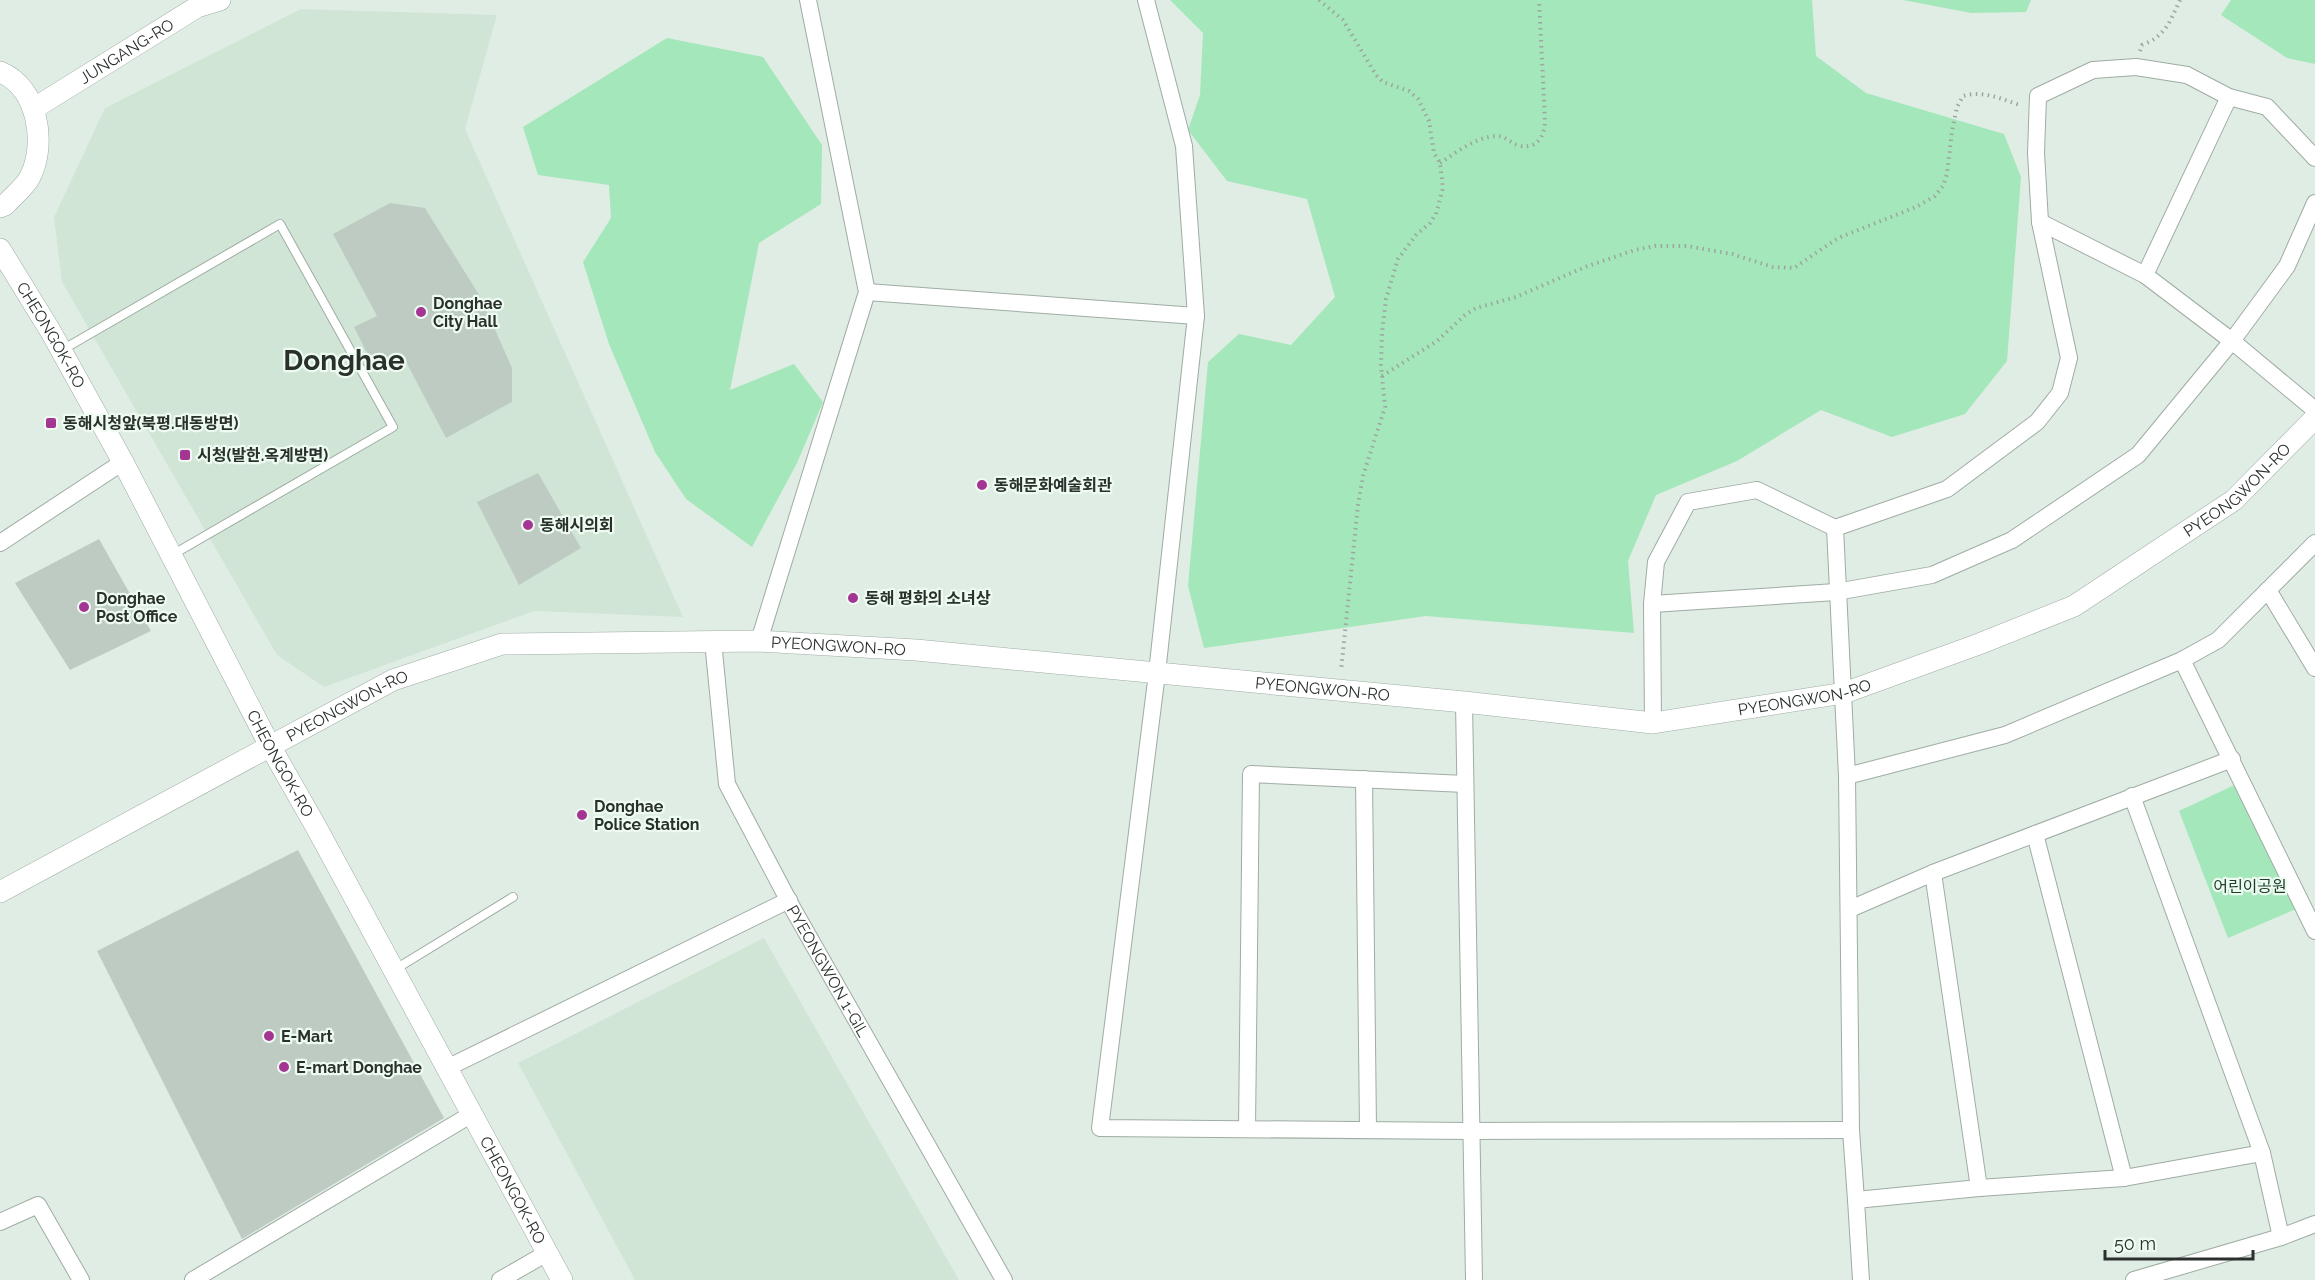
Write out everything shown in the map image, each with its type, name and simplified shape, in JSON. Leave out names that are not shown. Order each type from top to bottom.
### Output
[{"type":"street","name":"JUNGANG-RO","points":[[33,109],[197,7],[220,0]]},
{"type":"street","points":[[759,641],[867,292],[808,0]]},
{"type":"street","points":[[1146,0],[1184,146],[1196,316],[1157,673],[1100,1128],[1472,1131],[1851,1130]]},
{"type":"street","points":[[1653,723],[1652,604],[1656,562],[1688,502],[1757,490],[1835,528],[1947,489],[2037,422],[2060,393],[2069,358],[2040,222],[2036,153],[2038,96],[2093,70],[2136,67],[2187,75],[2229,98],[2267,106],[2315,158]]},
{"type":"street","points":[[0,72],[19,86],[33,109],[40,137],[39,153],[29,179],[5,205],[0,207]]},
{"type":"street","points":[[2145,276],[2229,98]]},
{"type":"street","points":[[1652,604],[1836,592],[1932,575],[2012,540],[2138,455],[2232,341],[2287,266],[2315,203]]},
{"type":"street","points":[[2040,222],[2145,276],[2232,341],[2315,410]]},
{"type":"street","name":"CHEONGOK-RO","points":[[0,249],[62,351],[123,462],[270,746],[562,1280]]},
{"type":"street","points":[[867,292],[1196,316]]},
{"type":"street","name":"PYEONGWON-RO","points":[[0,892],[393,680],[502,644],[759,641],[916,650],[1464,702],[1653,723],[1844,693],[1979,644],[2074,606],[2234,500],[2315,418]]},
{"type":"street","points":[[0,543],[123,462]]},
{"type":"street","points":[[1835,528],[1836,592],[1844,693],[1847,776],[1851,1130],[1861,1280]]},
{"type":"street","points":[[1847,776],[2005,735],[2182,660],[2218,640],[2315,543]]},
{"type":"street","points":[[2268,590],[2315,668]]},
{"type":"street","name":"PYEONGWON 1-GIL","points":[[713,641],[727,784],[789,900],[1004,1280]]},
{"type":"street","points":[[2182,660],[2315,932]]},
{"type":"street","points":[[1464,702],[1474,1280]]},
{"type":"street","points":[[1850,909],[1933,873],[2232,759]]},
{"type":"street","points":[[1247,1129],[1251,774],[1466,784]]},
{"type":"street","points":[[1364,779],[1368,1130]]},
{"type":"street","points":[[2132,796],[2262,1153],[2281,1237]]},
{"type":"street","points":[[2035,834],[2124,1178]]},
{"type":"street","points":[[1933,873],[1979,1188]]},
{"type":"street","points":[[447,1068],[789,900]]},
{"type":"street","points":[[193,1280],[472,1114]]},
{"type":"street","points":[[1856,1200],[1979,1188],[2124,1178],[2262,1153]]},
{"type":"street","points":[[0,1222],[38,1205],[81,1280]]},
{"type":"street","points":[[2134,1280],[2281,1237],[2315,1224]]},
{"type":"street","points":[[501,1280],[548,1253]]},
{"type":"lane","points":[[62,351],[280,224],[393,427],[172,555]]},
{"type":"lane","points":[[394,970],[513,897]]},
{"type":"path","points":[[1319,0],[1343,21],[1376,75],[1383,82],[1409,91],[1418,99],[1429,121],[1434,153],[1440,163],[1443,188],[1436,214],[1405,249],[1389,285],[1382,333],[1385,406],[1363,476],[1358,505],[1339,690]]},
{"type":"path","points":[[1440,163],[1475,142],[1495,136],[1505,137],[1519,146],[1531,146],[1541,139],[1545,130],[1545,120],[1539,0]]},
{"type":"path","points":[[2136,67],[2142,45],[2155,40],[2165,31],[2181,0]]},
{"type":"path","points":[[1382,376],[1437,341],[1476,308],[1516,297],[1585,267],[1635,250],[1655,246],[1687,246],[1732,254],[1773,267],[1794,268],[1838,238],[1916,207],[1935,196],[1943,186],[1947,174],[1952,131],[1957,107],[1963,96],[1974,92],[1985,94],[2037,111]]},
{"type":"shaded area","points":[[301,9],[497,15],[465,129],[683,617],[534,611],[324,687],[277,655],[62,282],[54,217],[105,108]]},
{"type":"shaded area","points":[[764,938],[959,1280],[635,1280],[518,1063]]},
{"type":"green space","points":[[1170,0],[1812,0],[1816,56],[1866,93],[2004,134],[2021,177],[2007,361],[1965,414],[1892,437],[1821,410],[1737,461],[1656,495],[1628,561],[1634,633],[1426,616],[1204,648],[1188,586],[1208,362],[1239,334],[1291,345],[1335,297],[1307,199],[1227,181],[1188,130],[1200,95],[1203,33]]},
{"type":"green space","points":[[1903,0],[2031,0],[2026,12],[1971,13]]},
{"type":"green space","points":[[2231,0],[2315,0],[2315,64],[2287,58],[2221,15]]},
{"type":"green space","points":[[667,38],[763,57],[822,145],[821,204],[759,243],[730,390],[794,364],[823,402],[797,463],[752,547],[686,499],[655,452],[609,344],[583,262],[611,218],[609,185],[538,175],[523,127]]},
{"type":"green space","name":"어린이공원","points":[[2243,781],[2303,906],[2228,938],[2179,811]]},
{"type":"building","points":[[390,203],[425,208],[481,298],[512,368],[512,402],[446,438],[403,356],[374,367],[354,327],[377,316],[333,234]]},
{"type":"building","name":"동해시의회","points":[[538,473],[581,548],[519,585],[477,502]]},
{"type":"building","name":"Donghae Post Office","points":[[99,539],[151,631],[70,670],[15,583]]},
{"type":"building","name":"E-Mart","points":[[298,850],[444,1118],[242,1239],[97,951]]},
{"type":"place","name":"Donghae City Hall","points":[[421,312]]},
{"type":"place","name":"동해시청앞(북평.대동방면)","points":[[51,423]]},
{"type":"place","name":"시청(발한.옥계방면)","points":[[185,455]]},
{"type":"place","name":"동해문화예술회관","points":[[982,485]]},
{"type":"place","name":"동해시의회","points":[[528,525]]},
{"type":"place","name":"동해 평화의 소녀상","points":[[853,598]]},
{"type":"place","name":"Donghae Post Office","points":[[84,607]]},
{"type":"place","name":"Donghae Police Station","points":[[582,815]]},
{"type":"place","name":"E-Mart","points":[[269,1036]]},
{"type":"place","name":"E-mart Donghae","points":[[284,1067]]},
{"type":"district","name":"Donghae","points":[[344,360]]}]
